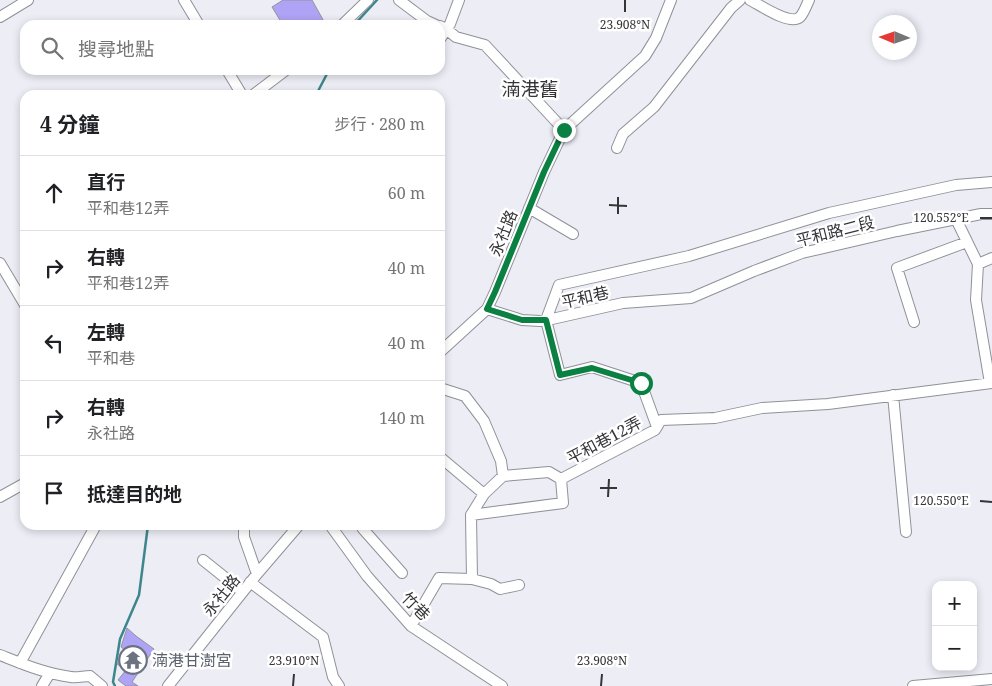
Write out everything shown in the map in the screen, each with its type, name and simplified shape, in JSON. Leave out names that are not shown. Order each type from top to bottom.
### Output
[{"type":"street","points":[[0,17],[28,0]]},
{"type":"street","points":[[184,0],[196,20]]},
{"type":"street","points":[[347,20],[368,0]]},
{"type":"street","points":[[399,0],[426,20]]},
{"type":"street","points":[[445,26],[450,24],[459,0]]},
{"type":"street","name":"永社路","points":[[445,347],[487,309],[544,172],[564,130],[645,56],[656,38],[671,0]]},
{"type":"street","points":[[617,148],[623,134],[654,107],[731,8],[740,0]]},
{"type":"street","points":[[750,0],[783,18],[795,20],[804,12],[809,0]]},
{"type":"street","points":[[445,30],[456,38],[485,46],[564,130]]},
{"type":"street","points":[[230,75],[239,90]]},
{"type":"street","points":[[260,90],[279,75]]},
{"type":"street","points":[[546,320],[559,286],[689,256],[830,213],[956,185],[992,182]]},
{"type":"street","points":[[529,208],[573,234]]},
{"type":"street","name":"平和路二段","points":[[691,298],[754,271],[802,254],[956,219],[980,214],[992,214]]},
{"type":"street","points":[[906,532],[893,395],[991,383],[976,300],[978,264],[956,219]]},
{"type":"street","points":[[914,322],[897,268],[967,242]]},
{"type":"street","points":[[978,264],[992,258]]},
{"type":"street","points":[[0,263],[20,297]]},
{"type":"street","name":"平和巷","points":[[487,309],[522,320],[546,320],[623,303],[691,298]]},
{"type":"street","name":"平和巷12弄","points":[[546,320],[560,375],[592,368],[641,383],[657,427]]},
{"type":"street","points":[[445,390],[465,396],[484,421],[501,462],[503,476]]},
{"type":"street","name":"平和巷12弄","points":[[472,516],[563,503],[561,479],[655,430],[661,420],[715,418],[762,408],[828,404],[893,395]]},
{"type":"street","points":[[445,461],[484,494]]},
{"type":"street","points":[[472,579],[472,516],[484,494],[503,476],[549,472],[561,479]]},
{"type":"street","points":[[0,497],[20,486]]},
{"type":"street","points":[[20,663],[93,530]]},
{"type":"street","points":[[244,530],[244,537],[257,574]]},
{"type":"street","name":"永社路","points":[[168,686],[250,582],[295,530]]},
{"type":"street","name":"竹巷","points":[[334,530],[367,576],[411,626],[502,686]]},
{"type":"street","points":[[364,530],[402,573]]},
{"type":"street","points":[[203,560],[242,592]]},
{"type":"street","points":[[411,626],[439,578],[472,579],[500,588],[519,585]]},
{"type":"street","points":[[250,582],[323,638],[333,677],[339,686]]},
{"type":"street","points":[[0,655],[30,668],[50,673],[72,678],[90,676],[102,686]]},
{"type":"street","points":[[42,686],[50,673]]},
{"type":"street","points":[[84,686],[90,676]]},
{"type":"street","points":[[913,686],[992,678]]},
{"type":"building","points":[[283,0],[312,0],[323,20],[280,20],[272,7]]},
{"type":"building","name":"湳港甘澍宮","points":[[127,628],[154,649],[132,682],[138,686],[126,686],[118,680],[126,670],[117,664],[126,651],[121,647]]},
{"type":"waterway","points":[[359,20],[377,0]]},
{"type":"waterway","points":[[319,90],[326,75]]},
{"type":"waterway","points":[[115,686],[113,682],[120,639],[139,595],[147,530]]},
{"type":"place","name":"湳港甘澍宮","points":[[133,660]]},
{"type":"district","name":"湳港舊","points":[[530,89]]},
{"type":"route","points":[[564,130],[544,172],[487,309],[522,320],[546,320],[560,375],[592,368],[641,383]]}]
